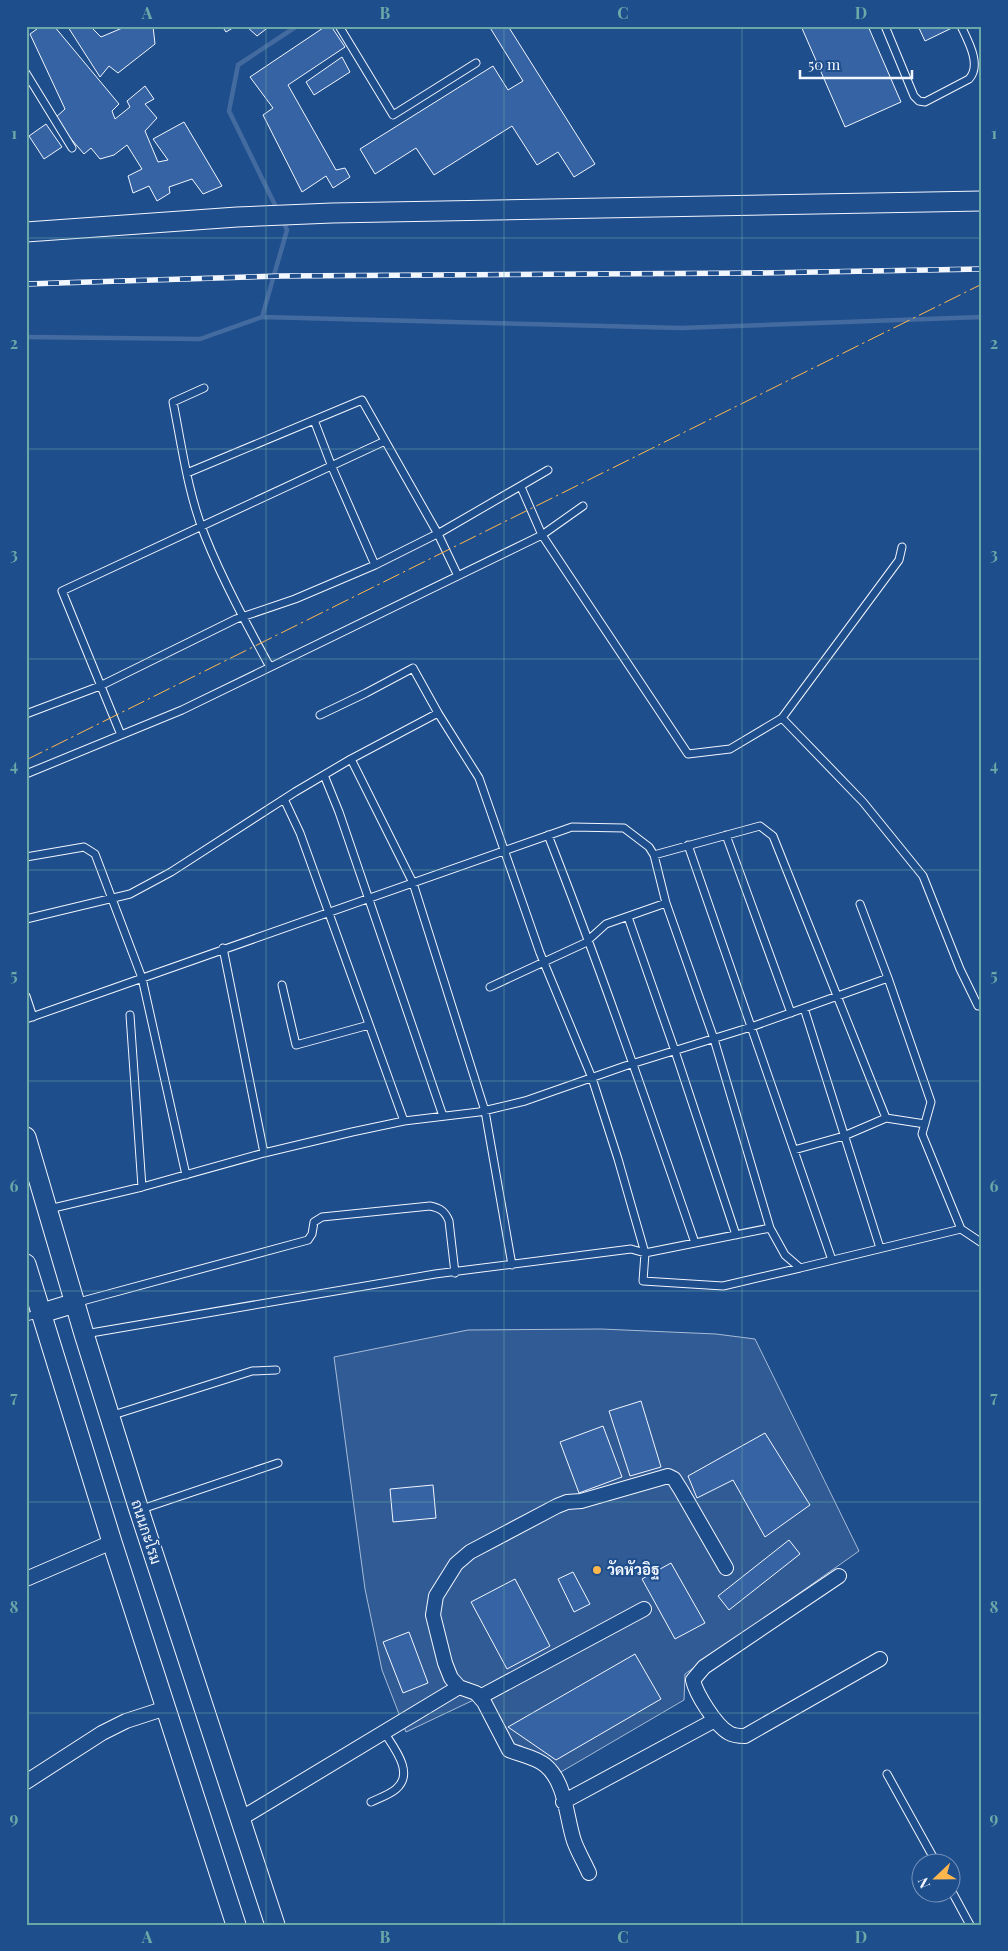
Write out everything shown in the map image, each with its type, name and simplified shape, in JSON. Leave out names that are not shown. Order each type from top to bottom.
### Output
[{"type":"main road","points":[[26,232],[237,217],[332,213],[982,201]]},
{"type":"main road","name":"ถนนกะโรม","points":[[26,1138],[139,1510],[275,1925]]},
{"type":"main road","points":[[26,1264],[34,1315],[112,1542],[236,1925]]},
{"type":"main road","points":[[34,1315],[75,1303]]},
{"type":"street","points":[[589,1873],[574,1842],[558,1783],[546,1765],[509,1750],[480,1697],[476,1693],[459,1687],[450,1678],[444,1663],[433,1615],[436,1596],[456,1564],[470,1552],[557,1506],[668,1476],[674,1479],[681,1490],[726,1568]]},
{"type":"street","points":[[26,1579],[112,1542]]},
{"type":"street","points":[[839,1576],[704,1667],[693,1680],[694,1686],[715,1720],[728,1732],[745,1736],[880,1659]]},
{"type":"street","points":[[480,1697],[644,1608]]},
{"type":"street","points":[[240,1819],[459,1687]]},
{"type":"street","points":[[26,1782],[102,1733],[126,1721],[166,1708]]},
{"type":"street","points":[[563,1802],[715,1720]]},
{"type":"lane","points":[[340,26],[394,115],[476,63]]},
{"type":"lane","points":[[885,26],[914,96],[919,101],[925,102],[969,79],[974,74],[974,60],[961,26]]},
{"type":"lane","points":[[26,73],[72,148]]},
{"type":"lane","points":[[204,388],[173,402],[187,473],[202,527],[242,617],[270,667]]},
{"type":"lane","points":[[187,473],[362,400],[438,534],[458,576]]},
{"type":"lane","points":[[314,420],[332,467],[375,565]]},
{"type":"lane","points":[[121,735],[62,591],[385,441]]},
{"type":"lane","points":[[26,714],[100,686],[242,617],[295,599],[375,565],[438,534],[548,470]]},
{"type":"lane","points":[[521,487],[542,535],[688,754],[730,749],[782,718],[900,560],[902,547]]},
{"type":"lane","points":[[26,774],[182,710],[542,535],[583,506]]},
{"type":"lane","points":[[320,715],[366,694],[413,668],[438,713],[479,778],[544,962],[592,1078],[645,1253],[643,1281],[723,1286],[961,1229]]},
{"type":"lane","points":[[26,919],[130,894],[171,872],[284,799],[351,759],[438,713]]},
{"type":"lane","points":[[782,718],[863,802],[923,876],[960,969],[978,1006],[982,1006]]},
{"type":"lane","points":[[351,759],[413,883],[485,1110],[512,1265]]},
{"type":"lane","points":[[324,775],[339,812],[443,1116]]},
{"type":"lane","points":[[284,799],[300,833],[404,1121]]},
{"type":"lane","points":[[26,996],[30,1018],[223,948],[572,826],[624,828],[649,847],[654,855],[666,903],[714,1039],[770,1228],[784,1256],[800,1268]]},
{"type":"lane","points":[[654,855],[760,826],[773,836],[886,1118]]},
{"type":"lane","points":[[548,835],[634,1064],[694,1243]]},
{"type":"lane","points":[[726,835],[791,1013]]},
{"type":"lane","points":[[688,845],[832,1260]]},
{"type":"lane","points":[[26,857],[84,848],[95,854],[142,978],[186,1175]]},
{"type":"lane","points":[[490,987],[589,940],[606,924],[666,903]]},
{"type":"lane","points":[[860,904],[931,1102],[922,1134],[961,1229],[982,1243]]},
{"type":"lane","points":[[628,917],[736,1235]]},
{"type":"lane","points":[[223,948],[264,1153]]},
{"type":"lane","points":[[48,1210],[142,1187],[264,1153],[404,1121],[485,1110],[525,1101],[752,1027],[888,978]]},
{"type":"lane","points":[[282,985],[296,1045],[369,1025]]},
{"type":"lane","points":[[804,1008],[880,1248]]},
{"type":"lane","points":[[130,1015],[142,1187]]},
{"type":"lane","points":[[794,1150],[844,1136],[886,1118],[925,1124]]},
{"type":"lane","points":[[75,1303],[308,1240],[312,1234],[314,1222],[322,1218],[430,1206],[439,1208],[446,1213],[449,1221],[456,1273]]},
{"type":"lane","points":[[84,1334],[435,1274],[456,1273],[631,1249],[645,1253],[770,1228]]},
{"type":"lane","points":[[110,1416],[252,1371],[276,1370]]},
{"type":"lane","points":[[139,1510],[278,1463]]},
{"type":"lane","points":[[371,1802],[396,1790],[403,1781],[402,1762],[384,1732]]},
{"type":"lane","points":[[887,1774],[931,1854]]},
{"type":"lane","points":[[959,1904],[970,1925]]},
{"type":"shaded area","name":"วัดหัวอิฐ","points":[[601,1329],[716,1334],[755,1339],[859,1551],[685,1674],[684,1700],[554,1776],[505,1743],[480,1697],[406,1732],[382,1670],[365,1589],[334,1357],[468,1330]]},
{"type":"building","points":[[41,26],[54,26],[119,104],[112,111],[115,119],[130,107],[127,101],[145,86],[154,99],[145,104],[157,118],[145,131],[158,162],[168,160],[153,139],[184,122],[222,186],[203,194],[192,179],[169,187],[170,193],[157,201],[149,186],[133,193],[128,176],[142,169],[127,145],[114,155],[100,159],[91,148],[84,154],[54,119],[65,109],[30,34]]},
{"type":"building","points":[[90,26],[101,37],[127,26],[153,26],[155,44],[118,73],[109,66],[100,77],[68,27]]},
{"type":"building","points":[[222,26],[236,26],[226,32]]},
{"type":"building","points":[[246,26],[270,26],[257,36]]},
{"type":"building","points":[[326,26],[331,26],[345,47],[288,85],[336,170],[345,168],[350,177],[333,188],[326,176],[302,192],[263,115],[273,108],[250,77]]},
{"type":"building","points":[[489,26],[508,26],[595,164],[574,177],[558,152],[537,165],[512,126],[434,175],[416,148],[375,174],[360,149],[493,66],[508,90],[523,81]]},
{"type":"building","points":[[801,26],[868,26],[901,102],[845,127]]},
{"type":"building","points":[[918,26],[956,26],[925,41]]},
{"type":"building","points":[[342,57],[350,72],[314,95],[306,82]]},
{"type":"building","points":[[46,124],[62,147],[44,159],[29,136]]},
{"type":"building","points":[[641,1401],[661,1467],[630,1476],[609,1411]]},
{"type":"building","points":[[603,1426],[622,1477],[579,1493],[560,1442]]},
{"type":"building","points":[[765,1433],[810,1505],[765,1537],[733,1480],[697,1498],[688,1476]]},
{"type":"building","points":[[433,1485],[436,1518],[393,1522],[390,1489]]},
{"type":"building","points":[[789,1540],[800,1554],[729,1610],[718,1596]]},
{"type":"building","points":[[671,1563],[705,1623],[675,1639],[642,1579]]},
{"type":"building","points":[[573,1572],[590,1604],[574,1612],[558,1579]]},
{"type":"building","points":[[515,1579],[550,1646],[507,1669],[471,1602]]},
{"type":"building","points":[[409,1632],[428,1683],[403,1693],[383,1642]]},
{"type":"building","points":[[635,1654],[661,1699],[556,1760],[508,1727]]},
{"type":"waterway","points":[[278,211],[229,111],[238,65],[297,26]]},
{"type":"waterway","points":[[262,317],[287,230],[283,220]]},
{"type":"waterway","points":[[26,337],[200,339],[262,317],[681,328],[982,317]]},
{"type":"railway","points":[[26,284],[281,276],[756,273],[982,269]]},
{"type":"power","points":[[26,760],[982,284]]},
{"type":"place","name":"วัดหัวอิฐ","points":[[597,1570]]}]
